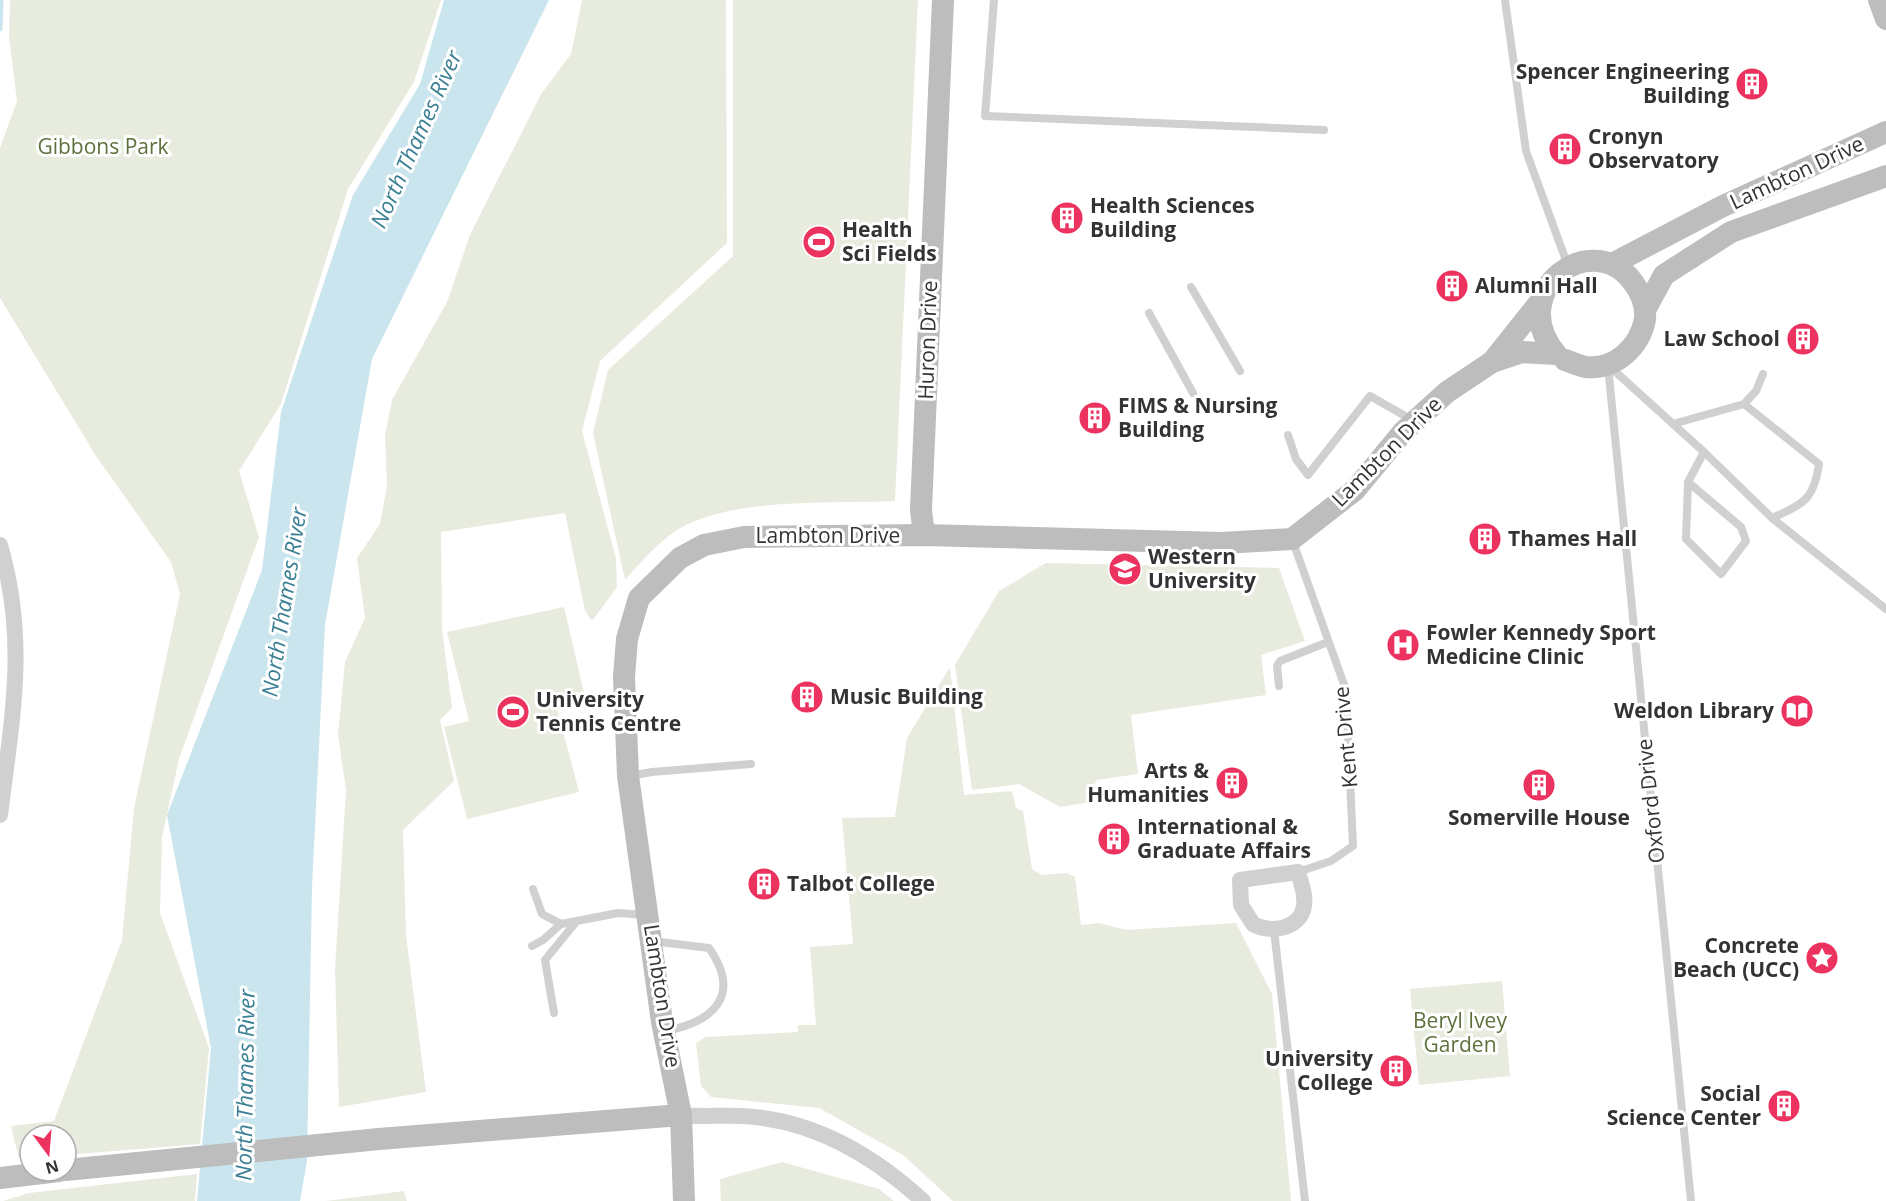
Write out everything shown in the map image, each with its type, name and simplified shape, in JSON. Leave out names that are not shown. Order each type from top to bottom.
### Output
[{"type":"street","name":"Huron Drive","points":[[924,535],[921,510],[943,0]]},
{"type":"street","points":[[1879,0],[1886,19]]},
{"type":"street","name":"Lambton Drive","points":[[1612,264],[1723,206],[1886,132]]},
{"type":"street","name":"Lambton Drive","points":[[1645,310],[1664,276],[1731,232],[1886,176]]},
{"type":"street","points":[[1586,261],[1612,264],[1630,277],[1641,294],[1645,310],[1638,340],[1626,355],[1608,365],[1586,367],[1560,357],[1546,342],[1539,321],[1539,303],[1548,284],[1568,267],[1586,261]]},
{"type":"street","name":"Lambton Drive","points":[[684,1201],[681,1115],[664,1031],[628,776],[624,677],[627,639],[639,598],[680,558],[704,545],[744,537],[924,535],[1222,543],[1292,539],[1355,490],[1414,422],[1448,392],[1491,362],[1539,303]]},
{"type":"street","name":"Lambton Drive","points":[[1491,362],[1522,352],[1560,357]]},
{"type":"street","points":[[0,545],[10,581],[17,637],[14,701],[0,814]]},
{"type":"street","points":[[1274,930],[1296,921],[1304,907],[1298,872]]},
{"type":"street","name":"Kent Drive","points":[[1274,930],[1256,926],[1245,914],[1241,905],[1240,880],[1298,872]]},
{"type":"street","points":[[78,1169],[379,1139],[681,1115],[707,1118],[740,1116],[777,1120],[812,1130],[840,1142],[891,1172],[923,1201]]},
{"type":"street","points":[[0,1178],[18,1176]]},
{"type":"lane","points":[[994,0],[985,116],[1324,130]]},
{"type":"lane","points":[[1505,0],[1526,151],[1568,267]]},
{"type":"lane","points":[[1191,287],[1240,371]]},
{"type":"lane","points":[[1149,313],[1193,393]]},
{"type":"lane","points":[[1608,365],[1704,452],[1773,519],[1886,609]]},
{"type":"lane","name":"Oxford Drive","points":[[1608,365],[1691,1201]]},
{"type":"lane","points":[[1673,424],[1744,404],[1756,391],[1763,374]]},
{"type":"lane","points":[[1288,435],[1296,459],[1308,475],[1370,396],[1405,414],[1414,422]]},
{"type":"lane","points":[[1744,404],[1819,464],[1812,495],[1798,507],[1773,519]]},
{"type":"lane","points":[[1688,482],[1741,527],[1744,534],[1746,542],[1721,574],[1686,539],[1688,482],[1704,452]]},
{"type":"lane","name":"Kent Drive","points":[[1292,539],[1346,690],[1353,846],[1330,861],[1298,872]]},
{"type":"lane","points":[[1279,686],[1277,666],[1280,661],[1328,642]]},
{"type":"lane","points":[[628,776],[751,764]]},
{"type":"lane","points":[[533,889],[542,914],[561,924]]},
{"type":"lane","points":[[532,946],[543,940],[561,924],[618,913],[649,916]]},
{"type":"lane","points":[[554,1012],[544,960],[576,922]]},
{"type":"lane","points":[[1274,930],[1305,1201]]},
{"type":"lane","points":[[652,941],[710,948],[722,967],[723,997],[712,1012],[688,1027],[664,1031]]},
{"type":"green space","name":"Gibbons Park","points":[[10,0],[441,0],[414,82],[348,189],[281,404],[239,471],[259,537],[179,759],[162,837],[160,913],[209,1048],[200,1144],[78,1154],[78,1123],[37,1123],[54,1121],[122,940],[134,808],[180,594],[171,562],[96,456],[0,298],[0,148],[17,101],[9,37]]},
{"type":"green space","points":[[582,0],[726,0],[727,243],[600,361],[582,431],[616,559],[617,587],[592,621],[585,611],[565,513],[441,532],[442,629],[452,708],[440,720],[454,781],[403,830],[406,935],[426,1092],[339,1107],[335,969],[346,790],[338,735],[345,662],[365,618],[357,558],[380,524],[387,486],[385,435],[392,400],[447,302],[470,235],[541,94],[571,54]]},
{"type":"green space","name":"Health Sci Fields","points":[[733,0],[918,0],[895,501],[778,504],[718,514],[692,522],[670,535],[625,580],[593,433],[608,370],[733,256]]},
{"type":"green space","points":[[1046,563],[1279,568],[1305,641],[1261,655],[1266,695],[1131,715],[1138,774],[1097,780],[1089,793],[1090,802],[1060,807],[1019,784],[972,790],[955,665],[999,591]]},
{"type":"green space","name":"University Tennis Centre","points":[[564,607],[585,697],[556,704],[579,792],[467,819],[444,727],[469,721],[447,632]]},
{"type":"green space","points":[[950,667],[964,795],[1012,791],[1016,808],[1023,811],[1032,869],[1042,875],[1067,873],[1075,877],[1081,925],[1099,923],[1127,930],[1236,923],[1272,994],[1291,1201],[953,1201],[903,1155],[819,1108],[711,1097],[701,1086],[696,1043],[706,1037],[798,1032],[798,1025],[816,1025],[810,947],[853,944],[842,818],[895,817],[907,738]]},
{"type":"green space","name":"Beryl Ivey Garden","points":[[1502,981],[1510,1076],[1419,1085],[1410,989]]},
{"type":"green space","points":[[18,1125],[18,1155],[11,1126]]},
{"type":"green space","points":[[782,1162],[879,1189],[894,1201],[721,1201],[720,1179]]},
{"type":"green space","points":[[197,1174],[195,1201],[3,1201],[29,1193]]},
{"type":"green space","points":[[404,1191],[407,1201],[326,1201]]},
{"type":"water","name":"North Thames River","points":[[444,0],[549,0],[372,359],[325,625],[312,887],[307,1161],[300,1201],[197,1201],[211,1048],[167,815],[262,570],[281,412],[353,195],[420,84]]},
{"type":"waterway","points":[[0,29],[1,0]]},
{"type":"place","name":"Spencer Engineering Building","points":[[1752,84]]},
{"type":"place","name":"Cronyn Observatory","points":[[1565,149]]},
{"type":"place","name":"Health Sciences Building","points":[[1067,218]]},
{"type":"place","name":"Health Sci Fields","points":[[819,242]]},
{"type":"place","name":"Alumni Hall","points":[[1452,286]]},
{"type":"place","name":"Law School","points":[[1803,339]]},
{"type":"place","name":"FIMS & Nursing Building","points":[[1095,418]]},
{"type":"place","name":"Thames Hall","points":[[1485,539]]},
{"type":"place","name":"Western University","points":[[1125,569]]},
{"type":"place","name":"Fowler Kennedy Sport Medicine Clinic","points":[[1403,645]]},
{"type":"place","name":"Music Building","points":[[807,697]]},
{"type":"place","name":"Weldon Library","points":[[1797,711]]},
{"type":"place","name":"University Tennis Centre","points":[[513,712]]},
{"type":"place","name":"Arts & Humanities","points":[[1232,783]]},
{"type":"place","name":"Somerville House","points":[[1539,785]]},
{"type":"place","name":"International & Graduate Affairs","points":[[1114,839]]},
{"type":"place","name":"Talbot College","points":[[764,884]]},
{"type":"place","name":"Concrete Beach (UCC)","points":[[1822,958]]},
{"type":"place","name":"University College","points":[[1396,1071]]},
{"type":"place","name":"Social Science Center","points":[[1784,1106]]}]
